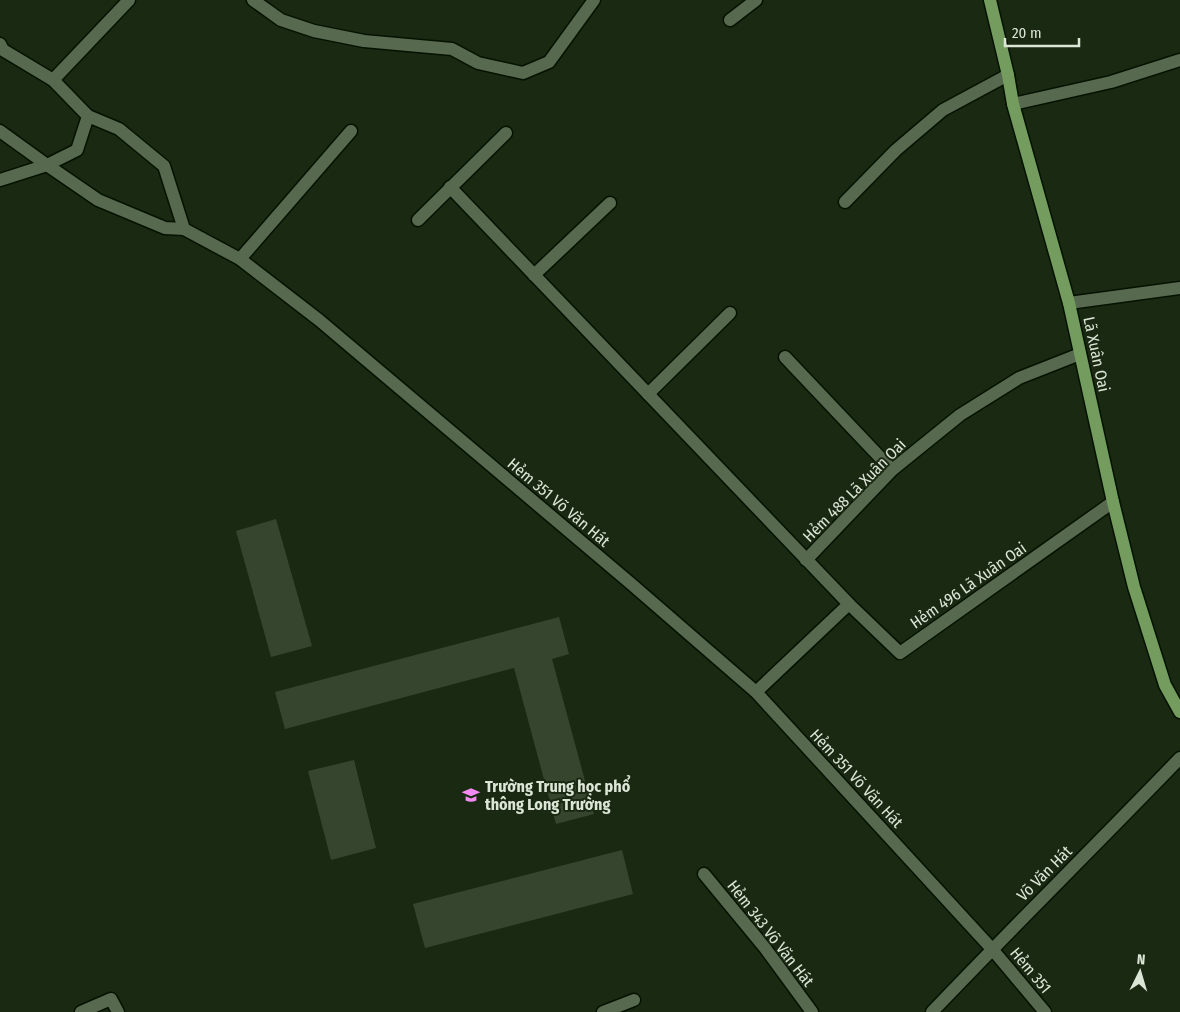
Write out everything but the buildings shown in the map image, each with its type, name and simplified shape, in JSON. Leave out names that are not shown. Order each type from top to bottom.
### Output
[{"type":"main road","name":"Lã Xuân Oai","points":[[990,0],[1013,104],[1069,304],[1134,587],[1165,685],[1180,712]]},
{"type":"street","points":[[53,80],[130,0]]},
{"type":"street","points":[[253,0],[281,20],[314,31],[364,41],[452,49],[478,63],[523,73],[549,62],[594,0]]},
{"type":"street","points":[[730,20],[756,0]]},
{"type":"street","points":[[0,44],[3,50],[53,80],[88,116],[118,129],[164,166],[184,228],[165,228],[98,200],[47,166],[0,131]]},
{"type":"street","points":[[1013,104],[1111,82],[1180,60]]},
{"type":"street","points":[[845,202],[896,150],[943,110],[1008,75]]},
{"type":"street","points":[[0,180],[47,166],[77,150],[88,116]]},
{"type":"street","points":[[240,260],[351,131]]},
{"type":"street","points":[[418,220],[506,133]]},
{"type":"street","points":[[450,187],[849,604],[756,692]]},
{"type":"street","points":[[534,275],[610,203]]},
{"type":"street","name":"Hẻm 351 Võ Văn Hát","points":[[184,228],[240,260],[326,327],[629,582],[756,692],[992,949]]},
{"type":"street","points":[[1069,304],[1180,288]]},
{"type":"street","points":[[648,394],[730,313]]},
{"type":"street","name":"Hẻm 488 Lã Xuân Oai","points":[[806,560],[892,470],[960,415],[1019,378],[1080,354]]},
{"type":"street","points":[[785,357],[892,470]]},
{"type":"street","name":"Hẻm 496 Lã Xuân Oai","points":[[849,604],[900,653],[1113,502]]},
{"type":"street","name":"Võ Văn Hát","points":[[932,1012],[1180,758]]},
{"type":"street","name":"Hẻm 343 Võ Văn Hát","points":[[704,874],[765,948],[812,1012]]},
{"type":"street","name":"Hẻm 351","points":[[992,949],[1045,1012]]},
{"type":"street","points":[[82,1012],[112,999],[118,1012]]},
{"type":"street","points":[[604,1012],[634,1000]]},
{"type":"place","name":"Trường Trung học phổ thông Long Trường","points":[[471,795]]}]
